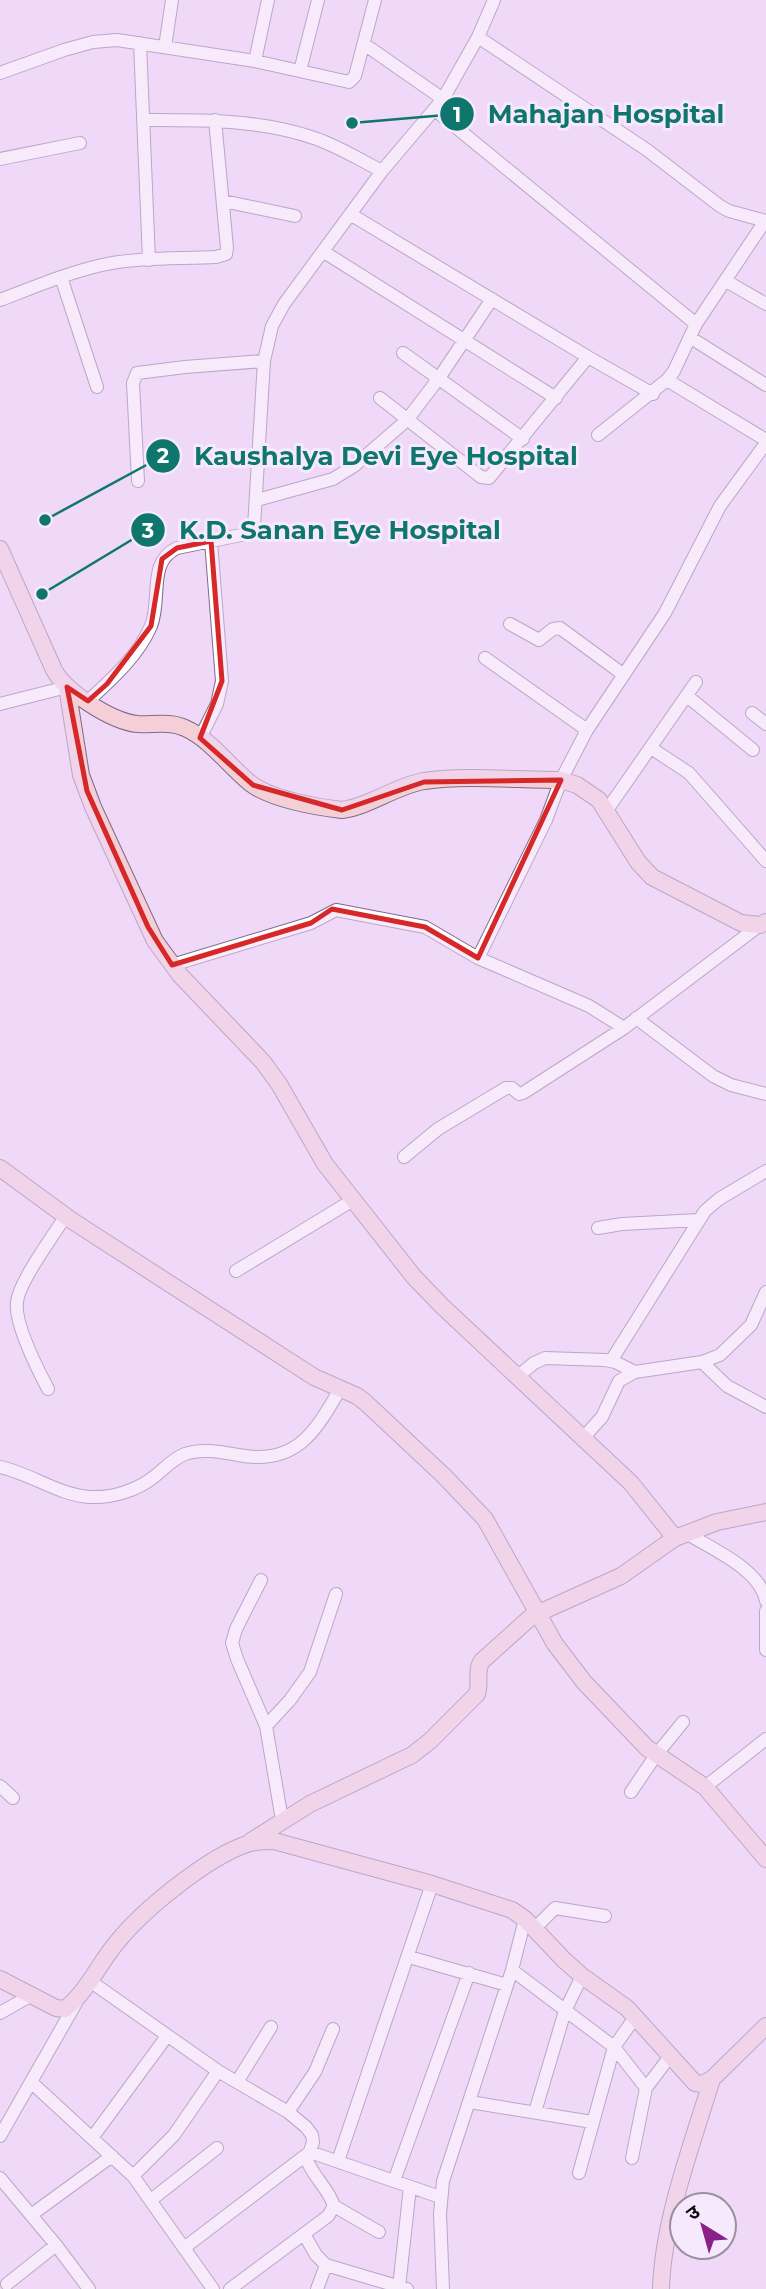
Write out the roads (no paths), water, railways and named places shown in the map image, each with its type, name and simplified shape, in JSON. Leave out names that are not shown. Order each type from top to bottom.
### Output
[{"type":"street","points":[[165,47],[172,0]]},
{"type":"street","points":[[255,61],[268,0]]},
{"type":"street","points":[[300,71],[318,0]]},
{"type":"street","points":[[0,73],[64,50],[93,42],[117,40],[255,61],[349,82],[355,76],[375,0]]},
{"type":"street","points":[[88,701],[123,667],[147,633],[155,614],[158,572],[167,553],[177,548],[249,532],[254,527],[264,361],[272,326],[284,304],[382,170],[439,104],[478,37],[494,0]]},
{"type":"street","points":[[478,37],[647,150],[720,206],[765,221],[696,324],[667,380],[653,394],[598,435]]},
{"type":"street","points":[[140,43],[149,260]]},
{"type":"street","points":[[364,44],[439,104],[696,324]]},
{"type":"street","points":[[143,120],[215,120],[265,126],[315,139],[382,170]]},
{"type":"street","points":[[0,300],[102,265],[216,257],[226,254],[228,248],[215,120]]},
{"type":"street","points":[[0,159],[80,143]]},
{"type":"street","points":[[223,201],[295,216]]},
{"type":"street","points":[[350,214],[653,394]]},
{"type":"street","points":[[324,252],[556,398]]},
{"type":"street","points":[[61,277],[97,387]]},
{"type":"street","points":[[726,281],[766,304]]},
{"type":"street","points":[[257,500],[343,475],[407,420],[492,299]]},
{"type":"street","points":[[691,338],[766,385]]},
{"type":"street","points":[[404,353],[523,439]]},
{"type":"street","points":[[380,398],[485,479],[492,475],[523,439],[588,357]]},
{"type":"street","points":[[138,481],[133,383],[137,373],[264,361]]},
{"type":"street","points":[[478,958],[587,730],[665,613],[720,506],[766,442],[667,380]]},
{"type":"street","points":[[200,738],[216,704],[222,681],[211,541]]},
{"type":"street","points":[[0,549],[54,670],[67,687],[130,723],[181,726],[200,738],[262,791],[331,809],[352,808],[408,785],[444,779],[561,780],[588,791],[607,810],[638,862],[652,877],[741,923],[763,924]]},
{"type":"street","points":[[510,624],[539,640],[556,627],[560,628],[624,675]]},
{"type":"street","points":[[485,658],[587,730]]},
{"type":"street","points":[[607,810],[696,682]]},
{"type":"street","points":[[0,704],[67,687]]},
{"type":"street","points":[[67,687],[77,757],[87,791],[148,928],[172,965],[263,1062],[279,1084],[325,1164],[426,1291],[631,1483],[680,1535],[750,1574],[761,1585],[766,1601]]},
{"type":"street","points":[[687,696],[753,750]]},
{"type":"street","points":[[752,713],[766,724]]},
{"type":"street","points":[[651,748],[689,773],[766,861]]},
{"type":"street","points":[[172,965],[311,923],[336,910],[425,927],[478,958],[578,1000],[624,1028]]},
{"type":"street","points":[[404,1157],[444,1125],[506,1088],[523,1093],[624,1028],[763,924]]},
{"type":"street","points":[[636,1018],[713,1076],[766,1094]]},
{"type":"street","points":[[0,1168],[65,1217],[321,1381],[365,1402],[474,1506],[494,1531],[555,1644],[573,1669],[656,1755],[705,1787],[761,1843],[766,1859]]},
{"type":"street","points":[[611,1361],[698,1220],[719,1199],[766,1171]]},
{"type":"street","points":[[236,1272],[352,1200]]},
{"type":"street","points":[[48,1389],[33,1360],[17,1311],[17,1301],[33,1268],[65,1217]]},
{"type":"street","points":[[598,1228],[698,1220]]},
{"type":"street","points":[[583,1438],[608,1408],[619,1381],[635,1372],[702,1362],[720,1355],[751,1325],[766,1292]]},
{"type":"street","points":[[517,1377],[545,1358],[611,1361],[635,1372]]},
{"type":"street","points":[[702,1362],[727,1386],[766,1407]]},
{"type":"street","points":[[0,1467],[86,1497],[116,1494],[141,1485],[184,1454],[221,1452],[262,1459],[282,1454],[296,1446],[319,1424],[340,1389]]},
{"type":"street","points":[[0,2136],[86,1986],[117,1942],[154,1905],[203,1868],[282,1820],[420,1749],[477,1694],[478,1669],[482,1661],[538,1613],[621,1576],[680,1535],[717,1522],[766,1512]]},
{"type":"street","points":[[261,1580],[236,1629],[232,1643],[266,1726],[282,1820]]},
{"type":"street","points":[[266,1726],[290,1700],[310,1672],[336,1594]]},
{"type":"street","points":[[766,1611],[766,1650]]},
{"type":"street","points":[[631,1791],[683,1722]]},
{"type":"street","points":[[705,1787],[766,1739]]},
{"type":"street","points":[[0,1786],[13,1798]]},
{"type":"street","points":[[246,1844],[274,1841],[432,1884],[504,1907],[529,1924],[582,1976],[636,2016],[695,2083],[702,2084],[712,2079],[766,2026]]},
{"type":"street","points":[[338,2161],[432,1884]]},
{"type":"street","points":[[443,2289],[440,2197],[443,2181],[506,1985],[529,1924],[555,1909],[605,1916]]},
{"type":"street","points":[[409,1957],[506,1985]]},
{"type":"street","points":[[512,1970],[614,2047],[646,2088]]},
{"type":"street","points":[[394,2181],[469,1973]]},
{"type":"street","points":[[535,2112],[565,2011],[582,1976]]},
{"type":"street","points":[[0,1979],[62,2011],[86,1986]]},
{"type":"street","points":[[86,1986],[218,2071],[288,2112],[306,2127],[312,2135],[307,2160],[309,2166],[334,2206],[379,2232]]},
{"type":"street","points":[[0,2013],[30,1996]]},
{"type":"street","points":[[579,2173],[614,2047],[636,2016]]},
{"type":"street","points":[[237,2082],[271,2027]]},
{"type":"street","points":[[288,2112],[315,2072],[333,2029]]},
{"type":"street","points":[[92,2138],[167,2036]]},
{"type":"street","points":[[632,2158],[646,2088],[671,2055]]},
{"type":"street","points":[[133,2176],[174,2135],[218,2071]]},
{"type":"street","points":[[661,2289],[669,2232],[681,2182],[712,2079]]},
{"type":"street","points":[[31,2082],[133,2176],[213,2289]]},
{"type":"street","points":[[470,2102],[592,2122]]},
{"type":"street","points":[[151,2200],[217,2148]]},
{"type":"street","points":[[310,2152],[440,2197]]},
{"type":"street","points":[[184,2248],[310,2152]]},
{"type":"street","points":[[32,2215],[112,2156]]},
{"type":"street","points":[[0,2178],[89,2289]]},
{"type":"street","points":[[303,2234],[316,2255],[326,2264],[403,2288],[410,2187]]},
{"type":"street","points":[[230,2289],[328,2216],[334,2206]]},
{"type":"street","points":[[7,2284],[56,2245]]},
{"type":"street","points":[[317,2289],[326,2264]]},
{"type":"place","name":"Mahajan Hospital","points":[[352,123]]},
{"type":"place","name":"Kaushalya Devi Eye Hospital","points":[[45,520]]},
{"type":"place","name":"K.D. Sanan Eye Hospital","points":[[42,594]]}]
